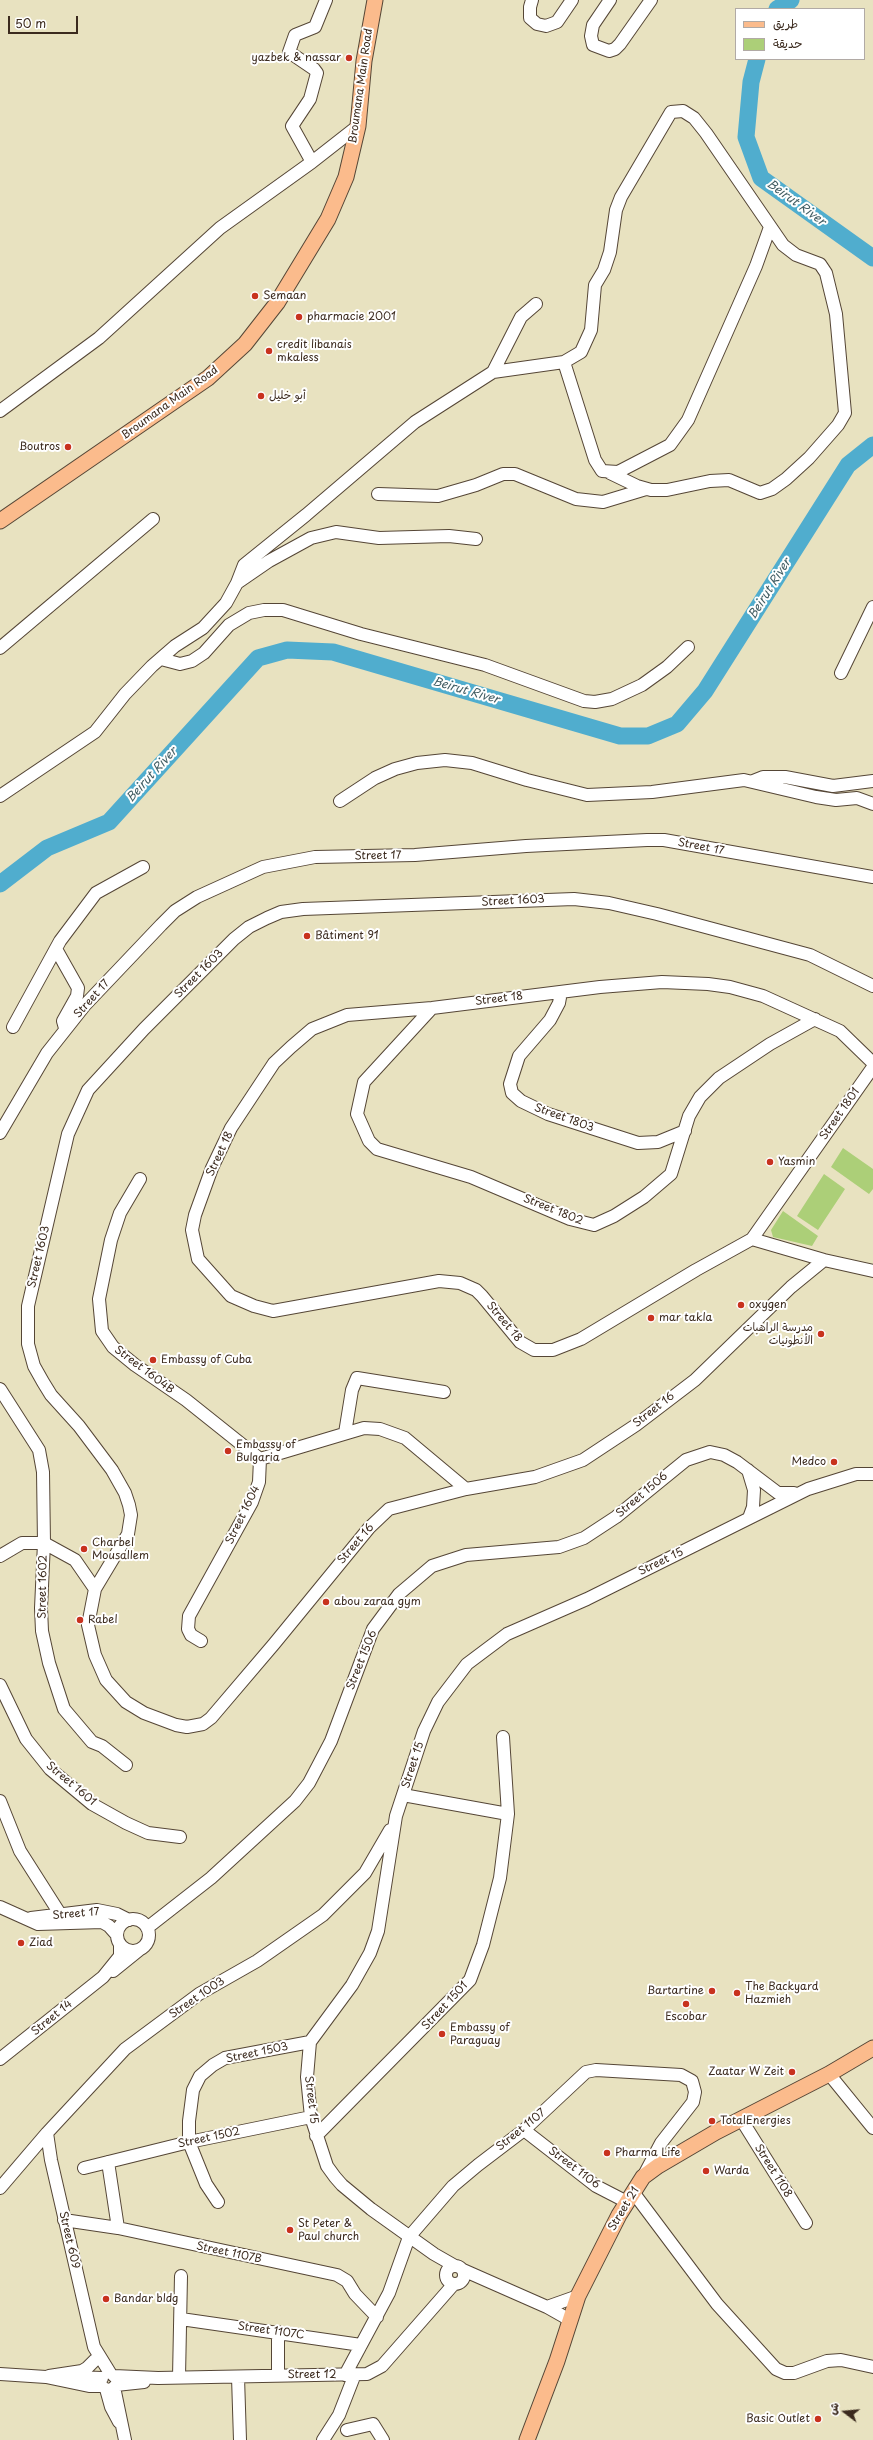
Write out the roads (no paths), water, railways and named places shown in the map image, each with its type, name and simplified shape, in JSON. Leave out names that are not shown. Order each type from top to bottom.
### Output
[{"type":"main road","name":"Broumana Main Road","points":[[0,521],[208,378],[245,344],[298,270],[330,217],[346,177],[358,126],[364,61],[375,0]]},
{"type":"main road","name":"Street 21","points":[[527,2440],[557,2361],[578,2296],[630,2197],[643,2177],[658,2166],[741,2119],[829,2074],[873,2048]]},
{"type":"street","points":[[312,162],[292,126],[310,99],[317,73],[314,69],[292,56],[289,52],[290,45],[295,35],[315,27],[326,0]]},
{"type":"street","points":[[532,0],[530,7],[530,18],[537,24],[546,26],[557,22],[572,0]]},
{"type":"street","points":[[610,0],[593,25],[591,36],[593,44],[609,51],[616,49],[651,0]]},
{"type":"street","points":[[0,796],[88,738],[125,694],[161,658],[203,628],[228,600],[244,565],[262,548],[306,515],[415,422],[493,372],[564,362],[576,357],[586,343],[593,320],[595,285],[604,270],[610,252],[616,210],[621,197],[657,132],[671,112],[683,111],[694,118],[770,227],[788,250],[820,264],[829,280],[836,314],[838,363],[844,402],[843,418],[809,458],[786,480],[762,492],[755,493],[728,480],[710,481],[668,490],[646,489],[603,502],[576,499],[515,474],[503,474],[476,485],[438,496],[378,494]]},
{"type":"street","points":[[0,411],[99,338],[220,228],[312,162],[358,126]]},
{"type":"street","points":[[610,473],[631,467],[658,453],[670,445],[680,433],[752,274],[770,227]]},
{"type":"street","points":[[493,372],[518,322],[536,304]]},
{"type":"street","points":[[564,362],[595,460],[602,470],[646,489]]},
{"type":"street","points":[[0,648],[153,520]]},
{"type":"street","points":[[237,583],[257,568],[311,538],[336,532],[379,538],[443,536],[476,539]]},
{"type":"street","points":[[841,673],[873,608]]},
{"type":"street","points":[[161,658],[180,664],[192,662],[204,653],[229,625],[249,613],[264,610],[283,610],[361,634],[485,665],[571,696],[595,702],[612,699],[642,685],[667,667],[688,647]]},
{"type":"street","points":[[340,801],[375,778],[395,769],[434,760],[472,763],[527,780],[587,795],[692,788],[735,781],[752,782],[816,797],[836,800],[857,798],[873,804]]},
{"type":"street","points":[[752,782],[763,777],[785,777],[833,786],[873,781]]},
{"type":"street","name":"Street 17","points":[[0,1133],[47,1053],[65,1029],[134,952],[175,911],[197,898],[252,872],[298,859],[415,856],[526,846],[664,840],[873,877]]},
{"type":"street","points":[[13,1027],[60,941],[96,893],[143,867]]},
{"type":"street","name":"Street 1603","points":[[95,1589],[128,1534],[131,1515],[125,1493],[119,1480],[79,1426],[51,1395],[34,1366],[28,1344],[28,1306],[54,1188],[68,1134],[88,1090],[144,1029],[249,927],[281,912],[325,907],[574,899],[609,903],[657,914],[810,955],[873,986]]},
{"type":"street","points":[[56,949],[78,988],[75,1000],[63,1021],[65,1029]]},
{"type":"street","name":"Street 18","points":[[752,1239],[696,1270],[581,1339],[553,1350],[534,1350],[520,1342],[476,1290],[460,1283],[438,1281],[273,1311],[254,1306],[231,1296],[198,1259],[192,1230],[195,1215],[212,1168],[231,1128],[274,1063],[312,1029],[336,1019],[372,1012],[432,1008],[561,992],[662,982],[708,984],[730,986],[763,996],[815,1019],[840,1031],[873,1063]]},
{"type":"street","name":"Street 1803","points":[[561,992],[559,1003],[550,1020],[519,1056],[510,1084],[512,1093],[521,1101],[548,1114],[638,1143],[658,1142],[686,1132]]},
{"type":"street","name":"Street 1802","points":[[432,1008],[364,1082],[357,1114],[367,1138],[377,1149],[472,1177],[570,1219],[594,1225],[614,1216],[644,1197],[671,1174],[686,1132],[689,1116],[697,1101],[720,1078],[770,1044],[815,1019]]},
{"type":"street","name":"Street 1801","points":[[752,1239],[873,1066]]},
{"type":"street","name":"Street 1604B","points":[[140,1179],[120,1213],[111,1240],[100,1299],[102,1331],[113,1347],[135,1365],[186,1400],[260,1459]]},
{"type":"street","points":[[752,1239],[824,1260],[873,1271]]},
{"type":"street","name":"Street 16","points":[[95,1589],[88,1626],[95,1655],[106,1680],[126,1702],[144,1714],[176,1725],[187,1727],[203,1724],[211,1718],[333,1570],[383,1513],[400,1504],[466,1489],[535,1477],[583,1460],[601,1449],[695,1380],[771,1306],[824,1260]]},
{"type":"street","points":[[345,1433],[352,1390],[357,1378],[444,1392]]},
{"type":"street","name":"Street 1602","points":[[0,1389],[39,1450],[43,1472],[44,1543],[42,1631],[49,1663],[64,1709],[92,1742],[102,1746],[126,1765]]},
{"type":"street","points":[[260,1459],[364,1428],[380,1429],[405,1438],[466,1489]]},
{"type":"street","name":"Street 1506","points":[[147,1928],[211,1878],[295,1801],[309,1783],[331,1741],[374,1629],[399,1594],[432,1566],[466,1555],[559,1547],[584,1538],[622,1512],[675,1468],[697,1455],[710,1452],[724,1455],[748,1470],[778,1493],[789,1494],[808,1489]]},
{"type":"street","name":"Street 1604","points":[[201,1642],[191,1635],[188,1629],[189,1616],[252,1502],[259,1482],[260,1459]]},
{"type":"street","points":[[748,1470],[754,1490],[753,1507],[749,1518]]},
{"type":"street","name":"Street 15","points":[[454,2275],[434,2254],[342,2186],[327,2166],[311,2118],[307,2077],[310,2042],[352,1985],[370,1953],[378,1931],[396,1816],[424,1732],[438,1702],[474,1658],[507,1634],[524,1624],[588,1599],[808,1489],[856,1474],[873,1474]]},
{"type":"street","points":[[0,1556],[22,1543],[44,1543],[75,1560],[95,1589]]},
{"type":"street","name":"Street 1601","points":[[0,1685],[26,1739],[50,1769],[92,1804],[126,1823],[148,1832],[180,1837]]},
{"type":"street","name":"Street 1501","points":[[316,2136],[470,1980],[483,1945],[500,1878],[508,1814],[503,1737]]},
{"type":"street","points":[[403,1795],[508,1814]]},
{"type":"street","points":[[0,1801],[20,1851],[68,1923]]},
{"type":"street","name":"Street 1003","points":[[0,2188],[47,2133],[125,2049],[199,1994],[264,1957],[323,1914],[365,1873],[379,1853],[396,1816]]},
{"type":"street","points":[[36,1874],[73,1912]]},
{"type":"street","name":"Street 17","points":[[0,1907],[22,1918],[44,1925],[102,1922],[108,1926],[118,1940]]},
{"type":"street","name":"Street 17","points":[[22,1918],[46,1916],[58,1910],[73,1912],[110,1912],[129,1920]]},
{"type":"street","points":[[129,1920],[140,1921],[147,1928],[149,1938],[143,1947],[124,1964],[103,1977],[120,1956],[118,1940],[120,1925],[129,1920]]},
{"type":"street","points":[[118,1940],[129,1951],[139,1950]]},
{"type":"street","name":"Street 14","points":[[0,2059],[103,1977]]},
{"type":"street","name":"Street 1503","points":[[218,2202],[206,2184],[189,2142],[193,2090],[200,2076],[213,2064],[225,2058],[247,2052],[310,2042]]},
{"type":"street","name":"Street 1107","points":[[323,2440],[339,2414],[350,2375],[361,2345],[377,2317],[394,2280],[409,2237],[453,2186],[478,2164],[524,2130],[586,2072],[596,2070],[688,2077],[694,2087],[693,2102],[660,2143],[643,2177]]},
{"type":"street","points":[[829,2074],[873,2128]]},
{"type":"street","name":"Street 1502","points":[[84,2168],[189,2142],[311,2118]]},
{"type":"street","name":"Street 1108","points":[[741,2119],[806,2223]]},
{"type":"street","name":"Street 1106","points":[[524,2130],[596,2186],[630,2197]]},
{"type":"street","name":"Street 609","points":[[47,2133],[64,2220],[94,2347],[108,2381],[111,2407],[121,2424],[125,2440]]},
{"type":"street","points":[[108,2162],[118,2228]]},
{"type":"street","points":[[630,2197],[713,2299],[776,2369],[785,2373],[794,2373],[826,2361],[841,2360],[873,2366]]},
{"type":"street","name":"Street 1107B","points":[[64,2220],[118,2228],[343,2278],[355,2294],[377,2317]]},
{"type":"street","points":[[454,2275],[489,2281],[547,2307],[570,2320]]},
{"type":"street","name":"Street 12","points":[[50,2378],[88,2386],[108,2381],[140,2384],[158,2378],[179,2377],[367,2374],[382,2366],[435,2303],[454,2275]]},
{"type":"street","points":[[179,2377],[181,2276]]},
{"type":"street","points":[[547,2307],[578,2296]]},
{"type":"street","name":"Street 1107C","points":[[181,2319],[361,2345]]},
{"type":"street","points":[[278,2332],[278,2375]]},
{"type":"street","name":"Street 609","points":[[94,2347],[94,2360],[108,2381]]},
{"type":"street","points":[[0,2374],[50,2378],[66,2372],[87,2368],[94,2360]]},
{"type":"street","points":[[238,2377],[240,2440]]},
{"type":"street","points":[[339,2414],[349,2435],[373,2424],[383,2440]]},
{"type":"waterway","name":"Beirut River","points":[[779,8],[791,0]]},
{"type":"waterway","name":"Beirut River","points":[[757,60],[751,82],[746,137],[761,178],[873,258]]},
{"type":"waterway","name":"Beirut River","points":[[0,884],[47,848],[109,822],[258,658],[287,650],[333,652],[620,736],[648,736],[677,724],[705,691],[848,465],[873,445]]},
{"type":"place","name":"yazbek & nassar","points":[[349,58]]},
{"type":"place","name":"Semaan","points":[[255,296]]},
{"type":"place","name":"pharmacie 2001","points":[[299,317]]},
{"type":"place","name":"credit libanais mkaless","points":[[269,351]]},
{"type":"place","name":"أبو خليل","points":[[261,396]]},
{"type":"place","name":"Boutros","points":[[68,447]]},
{"type":"place","name":"Bâtiment 91","points":[[307,936]]},
{"type":"place","name":"Yasmin","points":[[770,1162]]},
{"type":"place","name":"oxygen","points":[[741,1305]]},
{"type":"place","name":"mar takla","points":[[651,1318]]},
{"type":"place","name":"مدرسة الراهبات الأنطونيات","points":[[821,1334]]},
{"type":"place","name":"Embassy of Cuba","points":[[153,1360]]},
{"type":"place","name":"Embassy of Bulgaria","points":[[228,1451]]},
{"type":"place","name":"Medco","points":[[834,1462]]},
{"type":"place","name":"Charbel Mousallem","points":[[84,1549]]},
{"type":"place","name":"abou zaraa gym","points":[[326,1602]]},
{"type":"place","name":"Rabel","points":[[80,1620]]},
{"type":"place","name":"Ziad","points":[[21,1943]]},
{"type":"place","name":"Bartartine","points":[[712,1991]]},
{"type":"place","name":"The Backyard Hazmieh","points":[[737,1993]]},
{"type":"place","name":"Escobar","points":[[686,2004]]},
{"type":"place","name":"Embassy of Paraguay","points":[[442,2034]]},
{"type":"place","name":"Zaatar W Zeit","points":[[792,2072]]},
{"type":"place","name":"TotalEnergies","points":[[712,2121]]},
{"type":"place","name":"Pharma Life","points":[[607,2153]]},
{"type":"place","name":"Warda","points":[[706,2171]]},
{"type":"place","name":"St Peter & Paul church","points":[[290,2230]]},
{"type":"place","name":"Bandar bldg","points":[[106,2299]]},
{"type":"place","name":"Basic Outlet","points":[[818,2419]]}]
